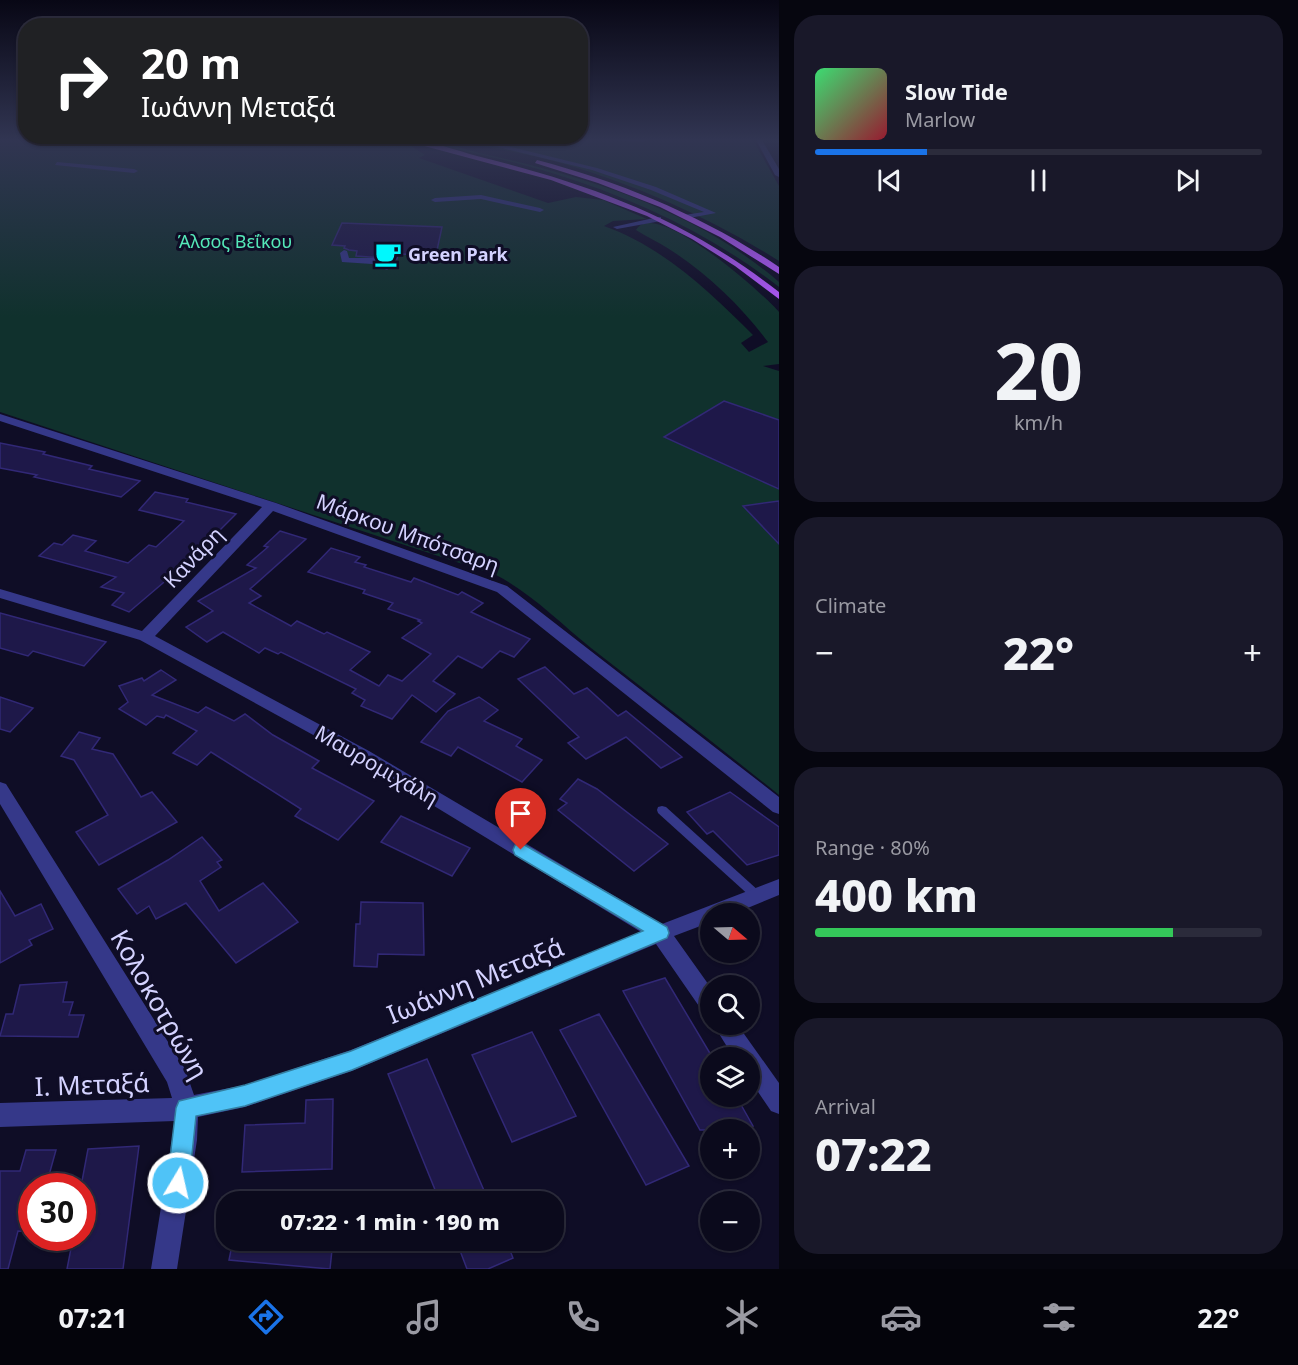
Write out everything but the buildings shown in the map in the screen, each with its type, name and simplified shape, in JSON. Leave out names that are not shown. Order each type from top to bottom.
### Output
[{"type":"main road","points":[[613,199],[658,219],[710,246],[779,296]]},
{"type":"main road","points":[[647,199],[736,242],[779,271]]},
{"type":"street","points":[[435,200],[447,199]]},
{"type":"street","points":[[491,199],[540,210]]},
{"type":"street","points":[[683,199],[712,213],[687,217]]},
{"type":"street","points":[[617,227],[658,219]]},
{"type":"street","points":[[366,271],[344,256],[374,261],[387,267]]},
{"type":"street","name":"Μάρκου Μπότσαρη","points":[[0,417],[271,506],[502,589],[779,807]]},
{"type":"street","name":"Κανάρη","points":[[145,637],[271,506]]},
{"type":"street","name":"Μαυρομιχάλη","points":[[0,593],[145,637],[363,755],[660,933],[700,989]]},
{"type":"street","name":"Κολοκοτρώνη","points":[[0,789],[177,1077],[187,1108],[164,1269]]},
{"type":"street","name":"Ιωάννη Μεταξά","points":[[187,1108],[245,1096],[352,1060],[660,933],[779,887]]},
{"type":"street","points":[[760,1075],[779,1103]]},
{"type":"street","name":"Ι. Μεταξά","points":[[0,1115],[187,1108]]},
{"type":"lane","points":[[662,810],[756,895]]},
{"type":"green space","name":"Άλσος Βεΐκου","points":[[0,199],[537,199],[548,203],[566,199],[603,200],[647,219],[613,221],[604,226],[646,246],[702,287],[753,335],[741,343],[749,352],[768,342],[723,291],[669,249],[636,230],[647,223],[664,226],[685,236],[732,269],[779,312],[779,364],[763,366],[779,371],[779,795],[591,648],[533,599],[496,575],[0,412]]},
{"type":"green space","points":[[625,199],[640,200],[713,235],[747,257],[779,282],[779,287],[700,235]]},
{"type":"green space","points":[[662,199],[779,199],[779,261],[753,245]]},
{"type":"place","name":"Green Park","points":[[388,254]]},
{"type":"route","points":[[178,1183],[187,1108],[245,1096],[352,1060],[660,933],[521,850]]}]
